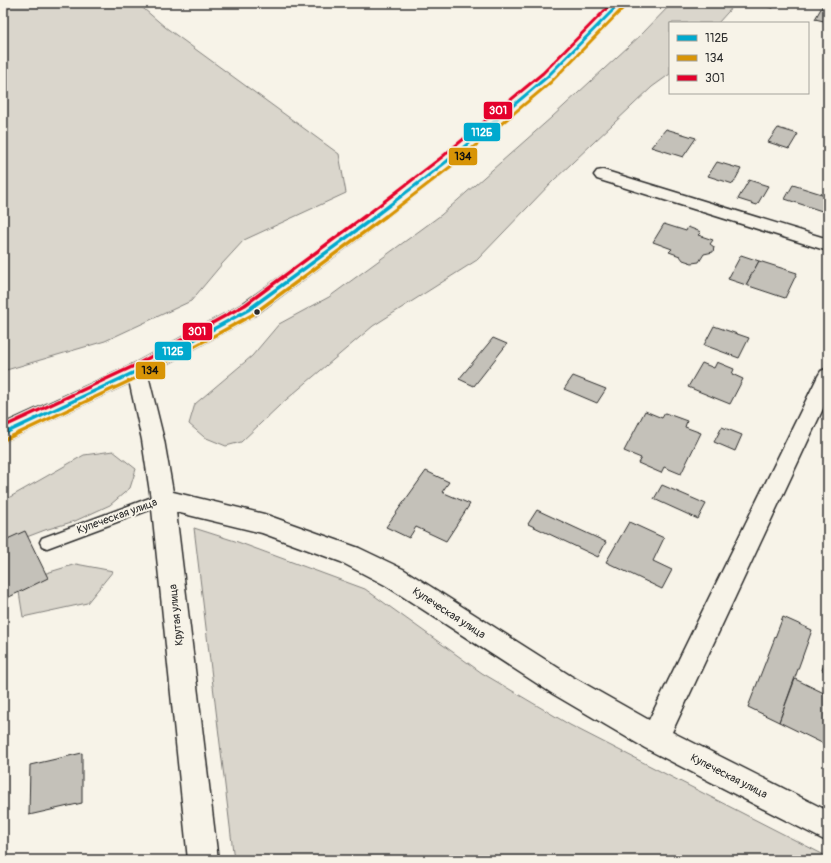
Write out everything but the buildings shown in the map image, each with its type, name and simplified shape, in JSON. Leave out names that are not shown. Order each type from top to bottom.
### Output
[{"type":"street","points":[[3,434],[137,371],[248,310],[364,226],[446,162],[547,77],[620,3]]},
{"type":"street","points":[[603,175],[828,245]]},
{"type":"street","name":"Крутая улица","points":[[137,371],[153,440],[163,499],[203,860]]},
{"type":"street","points":[[655,738],[828,376]]},
{"type":"street","name":"Купеческая улица","points":[[163,499],[264,524],[356,558],[394,577],[562,685],[655,738],[828,827]]},
{"type":"lane","name":"Купеческая улица","points":[[47,542],[163,499]]},
{"type":"shaded area","points":[[3,3],[137,3],[165,27],[339,154],[346,193],[244,240],[191,301],[105,341],[3,371]]},
{"type":"shaded area","points":[[672,3],[736,3],[719,22],[669,22],[669,75],[652,87],[553,181],[477,260],[373,326],[280,405],[241,442],[226,446],[204,437],[189,424],[195,404],[252,356],[279,324],[329,297],[441,215],[552,117],[642,34]]},
{"type":"shaded area","points":[[113,451],[136,469],[130,488],[110,505],[75,521],[45,530],[3,546],[3,501],[84,455]]},
{"type":"shaded area","points":[[194,528],[235,541],[365,589],[482,673],[570,725],[828,857],[828,860],[234,860]]},
{"type":"shaded area","points":[[76,564],[113,571],[87,603],[23,617],[19,592],[40,575]]},
{"type":"transit line","name":"301","points":[[3,427],[134,366],[245,305],[354,225],[442,157],[543,73],[612,3]]},
{"type":"transit line","name":"112Б","points":[[3,434],[137,371],[248,310],[358,230],[446,162],[547,77],[620,3]]},
{"type":"transit line","name":"134","points":[[6,439],[140,376],[252,315],[362,235],[450,167],[551,82],[624,7]]}]
